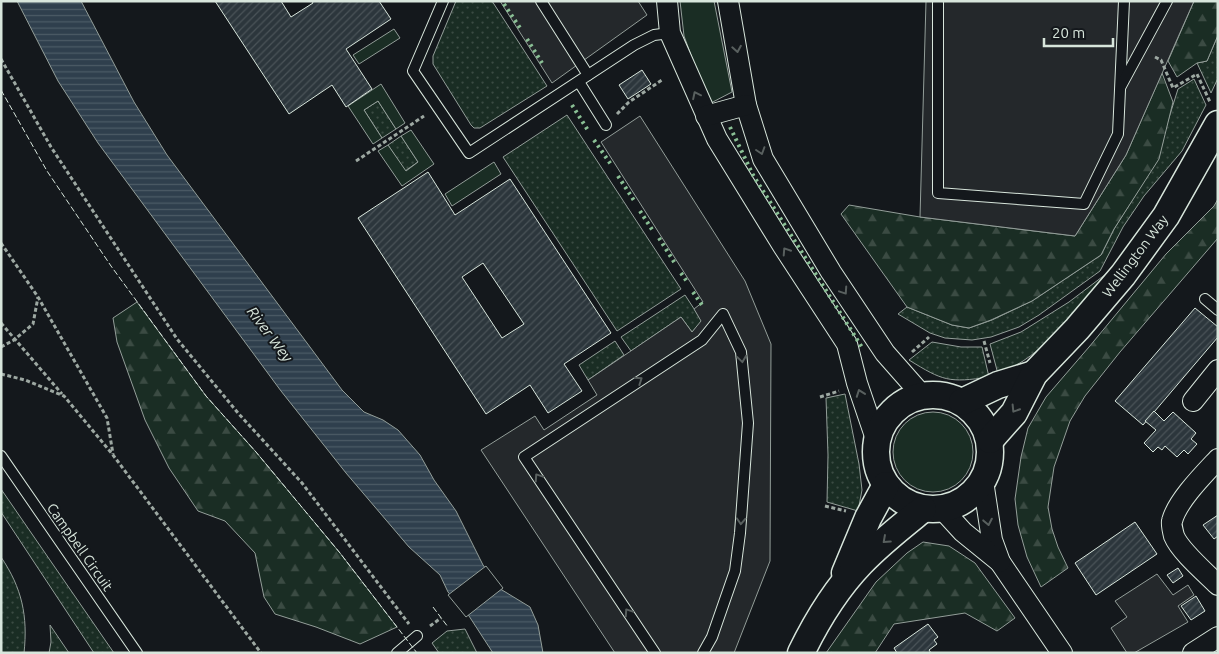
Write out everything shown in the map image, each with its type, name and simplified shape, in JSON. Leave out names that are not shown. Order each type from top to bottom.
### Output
[{"type":"street","points":[[667,1],[670,33],[717,139],[783,246],[847,344],[856,383],[876,439]]},
{"type":"street","points":[[728,1],[746,105],[763,159],[822,256],[885,353],[922,395]]},
{"type":"street","points":[[706,116],[746,105]]},
{"type":"street","name":"Wellington Way","points":[[990,440],[1014,412],[1034,374],[1077,329],[1123,275],[1166,216],[1214,113]]},
{"type":"street","name":"Wellington Way","points":[[962,402],[998,385],[1034,374]]},
{"type":"street","points":[[1192,401],[1217,374]]},
{"type":"street","points":[[922,395],[943,395],[962,402],[975,411],[984,424],[990,440],[991,454],[983,481],[965,500],[954,506],[932,509],[908,504],[896,496],[886,485],[878,471],[875,456],[876,439],[885,419],[901,403],[922,395]]},
{"type":"street","points":[[1218,459],[1178,507],[1172,522],[1174,536],[1182,548],[1218,585]]},
{"type":"street","points":[[983,481],[992,540],[1000,562],[1062,653]]},
{"type":"street","points":[[802,653],[838,590],[865,525],[886,485]]},
{"type":"street","points":[[932,509],[1000,562]]},
{"type":"street","points":[[838,590],[862,562],[932,509]]},
{"type":"street","points":[[1193,653],[1218,637]]},
{"type":"lane","points":[[443,1],[413,71],[468,153],[634,45],[654,35],[670,33]]},
{"type":"lane","points":[[541,1],[588,75]]},
{"type":"lane","points":[[938,3],[938,193],[1084,204],[1118,134],[1124,1]]},
{"type":"lane","points":[[1120,89],[1168,1]]},
{"type":"lane","points":[[579,82],[610,121]]},
{"type":"lane","points":[[1206,300],[1218,310]]},
{"type":"lane","points":[[655,653],[524,457],[702,340],[723,314],[741,352],[748,423],[740,533],[735,571],[712,637],[703,653]]},
{"type":"lane","name":"Campbell Circuit","points":[[1,456],[137,653]]},
{"type":"lane","points":[[397,653],[417,636]]},
{"type":"path","points":[[1,59],[51,147],[176,339],[238,414],[302,483],[417,636]]},
{"type":"path","points":[[1162,60],[1173,88],[1197,74],[1214,113]]},
{"type":"path","points":[[610,121],[629,102],[662,80]]},
{"type":"path","points":[[356,161],[437,107]]},
{"type":"path","points":[[1,243],[38,297],[107,418],[113,455]]},
{"type":"path","points":[[1,347],[14,340],[33,324],[38,297]]},
{"type":"path","points":[[1,323],[113,455],[261,653]]},
{"type":"path","points":[[906,357],[929,337]]},
{"type":"path","points":[[984,341],[991,367]]},
{"type":"path","points":[[1,374],[25,380],[64,396]]},
{"type":"path","points":[[820,397],[844,390]]},
{"type":"path","points":[[824,506],[849,512]]},
{"type":"green space","points":[[456,1],[492,1],[547,86],[480,128],[474,128],[471,125],[433,64],[433,56]]},
{"type":"green space","points":[[680,1],[714,1],[732,92],[709,104],[684,36]]},
{"type":"green space","points":[[1194,1],[1218,1],[1218,35],[1207,61],[1197,63],[1177,77],[1168,61]]},
{"type":"green space","points":[[394,29],[400,38],[359,64],[353,55]]},
{"type":"green space","points":[[1218,35],[1218,78],[1211,93],[1197,63],[1207,61]]},
{"type":"green space","points":[[1162,73],[1173,102],[1159,159],[1114,229],[1101,255],[1032,301],[991,320],[969,328],[952,325],[907,307],[841,214],[849,205],[920,217],[1075,236],[1126,155]]},
{"type":"green space","points":[[1194,79],[1206,105],[1182,151],[1144,196],[1123,227],[1100,271],[1039,315],[1019,327],[991,337],[972,340],[945,338],[930,333],[898,314],[907,307],[952,325],[969,328],[992,320],[1032,301],[1101,255],[1114,229],[1158,159],[1178,89]]},
{"type":"green space","points":[[381,84],[405,123],[396,129],[378,101],[364,110],[382,138],[373,144],[348,106]]},
{"type":"green space","points":[[378,101],[396,129],[382,138],[364,110]]},
{"type":"green space","points":[[567,115],[681,289],[617,331],[503,157]]},
{"type":"green space","points":[[411,130],[434,164],[402,186],[378,151],[388,145],[406,171],[418,162],[401,136]]},
{"type":"green space","points":[[401,136],[418,162],[405,171],[388,145]]},
{"type":"green space","points":[[494,162],[501,174],[452,206],[445,194]]},
{"type":"green space","points":[[1218,199],[1218,238],[1120,352],[1085,396],[1070,421],[1054,467],[1048,507],[1052,529],[1068,568],[1041,587],[1027,557],[1018,525],[1015,499],[1021,457],[1028,428],[1046,397],[1166,254],[1214,206]]},
{"type":"green space","points":[[1106,274],[1045,344],[1031,356],[998,374],[990,344],[1021,332],[1069,302]]},
{"type":"green space","points":[[685,295],[702,321],[692,332],[681,317],[631,351],[621,337]]},
{"type":"green space","points":[[137,302],[206,396],[256,452],[340,553],[397,627],[360,644],[275,614],[264,597],[255,553],[225,521],[198,511],[169,468],[145,420],[117,342],[113,318]]},
{"type":"green space","points":[[615,341],[624,355],[588,380],[579,365]]},
{"type":"green space","points":[[932,342],[961,347],[982,347],[989,377],[964,380],[947,379],[909,360]]},
{"type":"green space","points":[[845,394],[859,464],[862,490],[858,511],[827,502],[826,398]]},
{"type":"green space","points":[[925,412],[941,412],[962,423],[973,444],[973,460],[962,481],[941,492],[925,492],[911,486],[899,474],[893,460],[893,444],[899,430],[911,418]]},
{"type":"green space","points":[[1,489],[114,653],[94,653],[1,512]]},
{"type":"green space","points":[[923,542],[949,546],[975,563],[1015,618],[997,631],[965,613],[894,624],[875,653],[826,653],[876,582],[907,553]]},
{"type":"green space","points":[[1,557],[14,580],[22,603],[25,627],[24,653],[1,653]]},
{"type":"green space","points":[[50,625],[69,653],[49,653],[51,642]]},
{"type":"green space","points":[[465,629],[477,653],[439,653],[432,643],[447,631]]},
{"type":"shaded area","points":[[500,1],[638,1],[647,15],[552,83]]},
{"type":"shaded area","points":[[926,1],[1194,1],[1126,155],[1075,236],[920,217]]},
{"type":"shaded area","points":[[640,116],[745,281],[771,344],[770,561],[734,653],[615,653],[481,450],[535,416],[544,430],[597,395],[588,380],[681,317],[692,332],[701,321],[694,309],[703,302],[601,142]]},
{"type":"shaded area","points":[[1157,574],[1173,595],[1188,585],[1194,595],[1178,606],[1188,622],[1134,653],[1127,653],[1111,628],[1127,617],[1115,601]]},
{"type":"water","name":"River Wey","points":[[17,1],[81,1],[134,102],[167,155],[342,390],[364,412],[383,420],[398,430],[420,455],[434,480],[456,511],[483,565],[502,590],[530,607],[538,625],[543,653],[493,653],[469,616],[448,592],[440,575],[409,547],[346,473],[281,391],[98,143],[58,81]]},
{"type":"pier","points":[[486,566],[503,588],[466,617],[448,595]]},
{"type":"building","points":[[215,1],[281,1],[291,17],[313,3],[312,1],[379,1],[391,19],[346,49],[372,89],[346,107],[332,85],[289,114]]},
{"type":"building","points":[[642,70],[651,84],[628,99],[619,85]]},
{"type":"building","points":[[428,172],[455,215],[510,179],[611,333],[564,364],[582,391],[548,413],[530,385],[486,414],[358,218]],"holes":[[[483,263],[524,324],[502,338],[462,277]]]},
{"type":"building","points":[[1195,308],[1218,327],[1218,337],[1143,425],[1115,401]]},
{"type":"building","points":[[1154,411],[1164,421],[1173,412],[1196,433],[1191,439],[1197,444],[1188,454],[1184,450],[1177,457],[1165,446],[1162,450],[1158,447],[1153,452],[1144,443],[1156,430],[1145,421]]},
{"type":"building","points":[[1218,515],[1218,536],[1214,539],[1203,525]]},
{"type":"building","points":[[1135,522],[1157,554],[1096,595],[1075,563]]},
{"type":"building","points":[[1178,568],[1183,576],[1173,583],[1167,575]]},
{"type":"building","points":[[1196,596],[1205,611],[1191,620],[1181,606]]},
{"type":"building","points":[[928,624],[938,637],[934,640],[937,644],[929,650],[931,653],[897,653],[894,648]]},
{"type":"hedge","points":[[504,4],[522,31]]},
{"type":"hedge","points":[[527,39],[542,63]]},
{"type":"hedge","points":[[572,105],[589,132]]},
{"type":"hedge","points":[[730,127],[753,175],[863,349]]},
{"type":"hedge","points":[[594,140],[612,166]]},
{"type":"hedge","points":[[618,176],[635,202]]},
{"type":"hedge","points":[[640,211],[653,231]]},
{"type":"hedge","points":[[659,238],[676,265]]},
{"type":"hedge","points":[[681,273],[688,283]]},
{"type":"hedge","points":[[693,292],[704,308]]},
{"type":"fence","points":[[1,90],[47,171],[111,266],[206,396],[256,452],[340,553],[417,653]]},
{"type":"fence","points":[[433,607],[448,627]]}]
